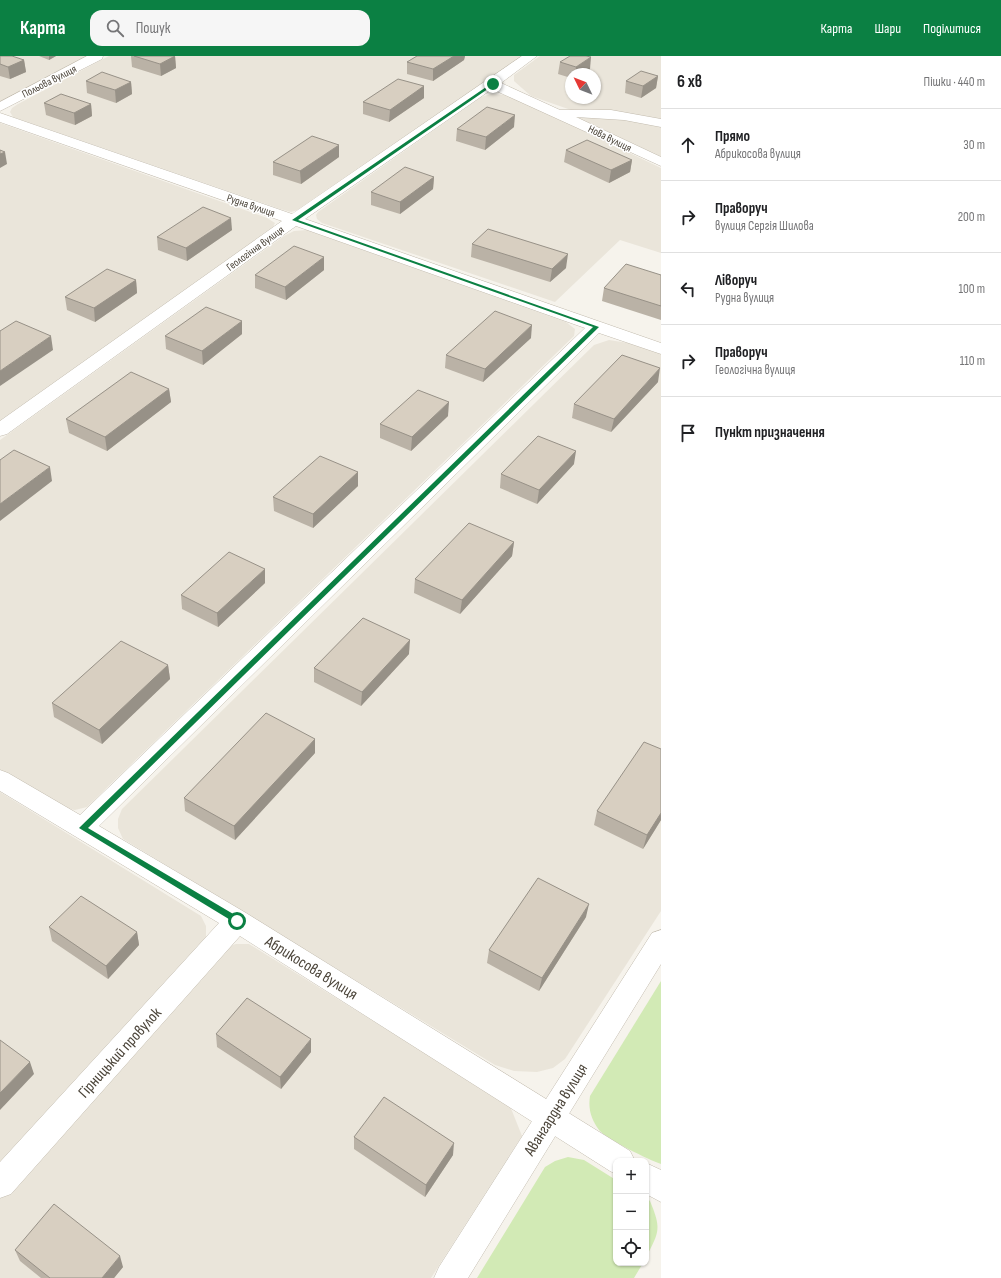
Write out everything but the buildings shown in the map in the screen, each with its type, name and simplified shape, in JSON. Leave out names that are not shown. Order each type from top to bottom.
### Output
[{"type":"street","name":"Польова вулиця","points":[[0,107],[98,56]]},
{"type":"street","name":"Геологічна вулиця","points":[[0,430],[294,220],[493,84],[531,56]]},
{"type":"street","name":"Нова вулиця","points":[[493,84],[661,162]]},
{"type":"street","name":"Нова вулиця","points":[[559,114],[590,112],[608,113],[661,123]]},
{"type":"street","name":"Рудна вулиця","points":[[0,117],[661,350]]},
{"type":"street","points":[[82,828],[596,327]]},
{"type":"street","name":"Абрикосова вулиця","points":[[0,779],[237,921],[615,1158]]},
{"type":"street","name":"Гірницький провулок","points":[[0,1184],[237,921]]},
{"type":"street","name":"Авангардна вулиця","points":[[450,1278],[661,941]]},
{"type":"street","points":[[649,1179],[661,1187]]},
{"type":"shaded area","points":[[0,56],[93,56],[0,104]]},
{"type":"shaded area","points":[[109,56],[522,56],[301,209],[291,212],[13,117],[10,112],[12,108],[18,104]]},
{"type":"shaded area","points":[[540,56],[661,56],[661,121],[621,112],[590,109],[571,110],[531,96],[514,81],[514,75]]},
{"type":"shaded area","points":[[491,94],[506,95],[517,99],[661,168],[661,253],[620,240],[555,302],[322,223],[317,219],[316,215],[318,212],[481,97]]},
{"type":"shaded area","points":[[589,113],[661,125],[661,158],[581,121],[579,118]]},
{"type":"shaded area","points":[[0,123],[267,218],[275,223],[272,229],[0,422]]},
{"type":"shaded area","points":[[307,230],[566,322],[575,329],[574,336],[87,807],[75,810],[62,808],[0,770],[0,440],[284,236],[294,231]]},
{"type":"shaded area","points":[[609,340],[628,343],[661,354],[661,911],[565,1059],[553,1068],[537,1072],[514,1071],[495,1065],[123,839],[118,828],[118,819],[122,809],[594,345]]},
{"type":"shaded area","points":[[0,792],[201,916],[206,926],[206,937],[203,947],[0,1171]]},
{"type":"shaded area","points":[[236,944],[249,944],[510,1106],[522,1136],[431,1278],[0,1278],[0,1193],[224,947]]},
{"type":"green space","points":[[661,981],[661,1164],[628,1149],[603,1134],[594,1122],[591,1114],[589,1105],[590,1096]]},
{"type":"green space","points":[[568,1157],[584,1160],[613,1178],[613,1266],[641,1266],[634,1278],[477,1278],[545,1167],[555,1161]]},
{"type":"green space","points":[[649,1200],[654,1210],[657,1224],[654,1241],[649,1251]]},
{"type":"route","points":[[237,921],[82,828],[596,327],[294,220],[493,84]]}]
